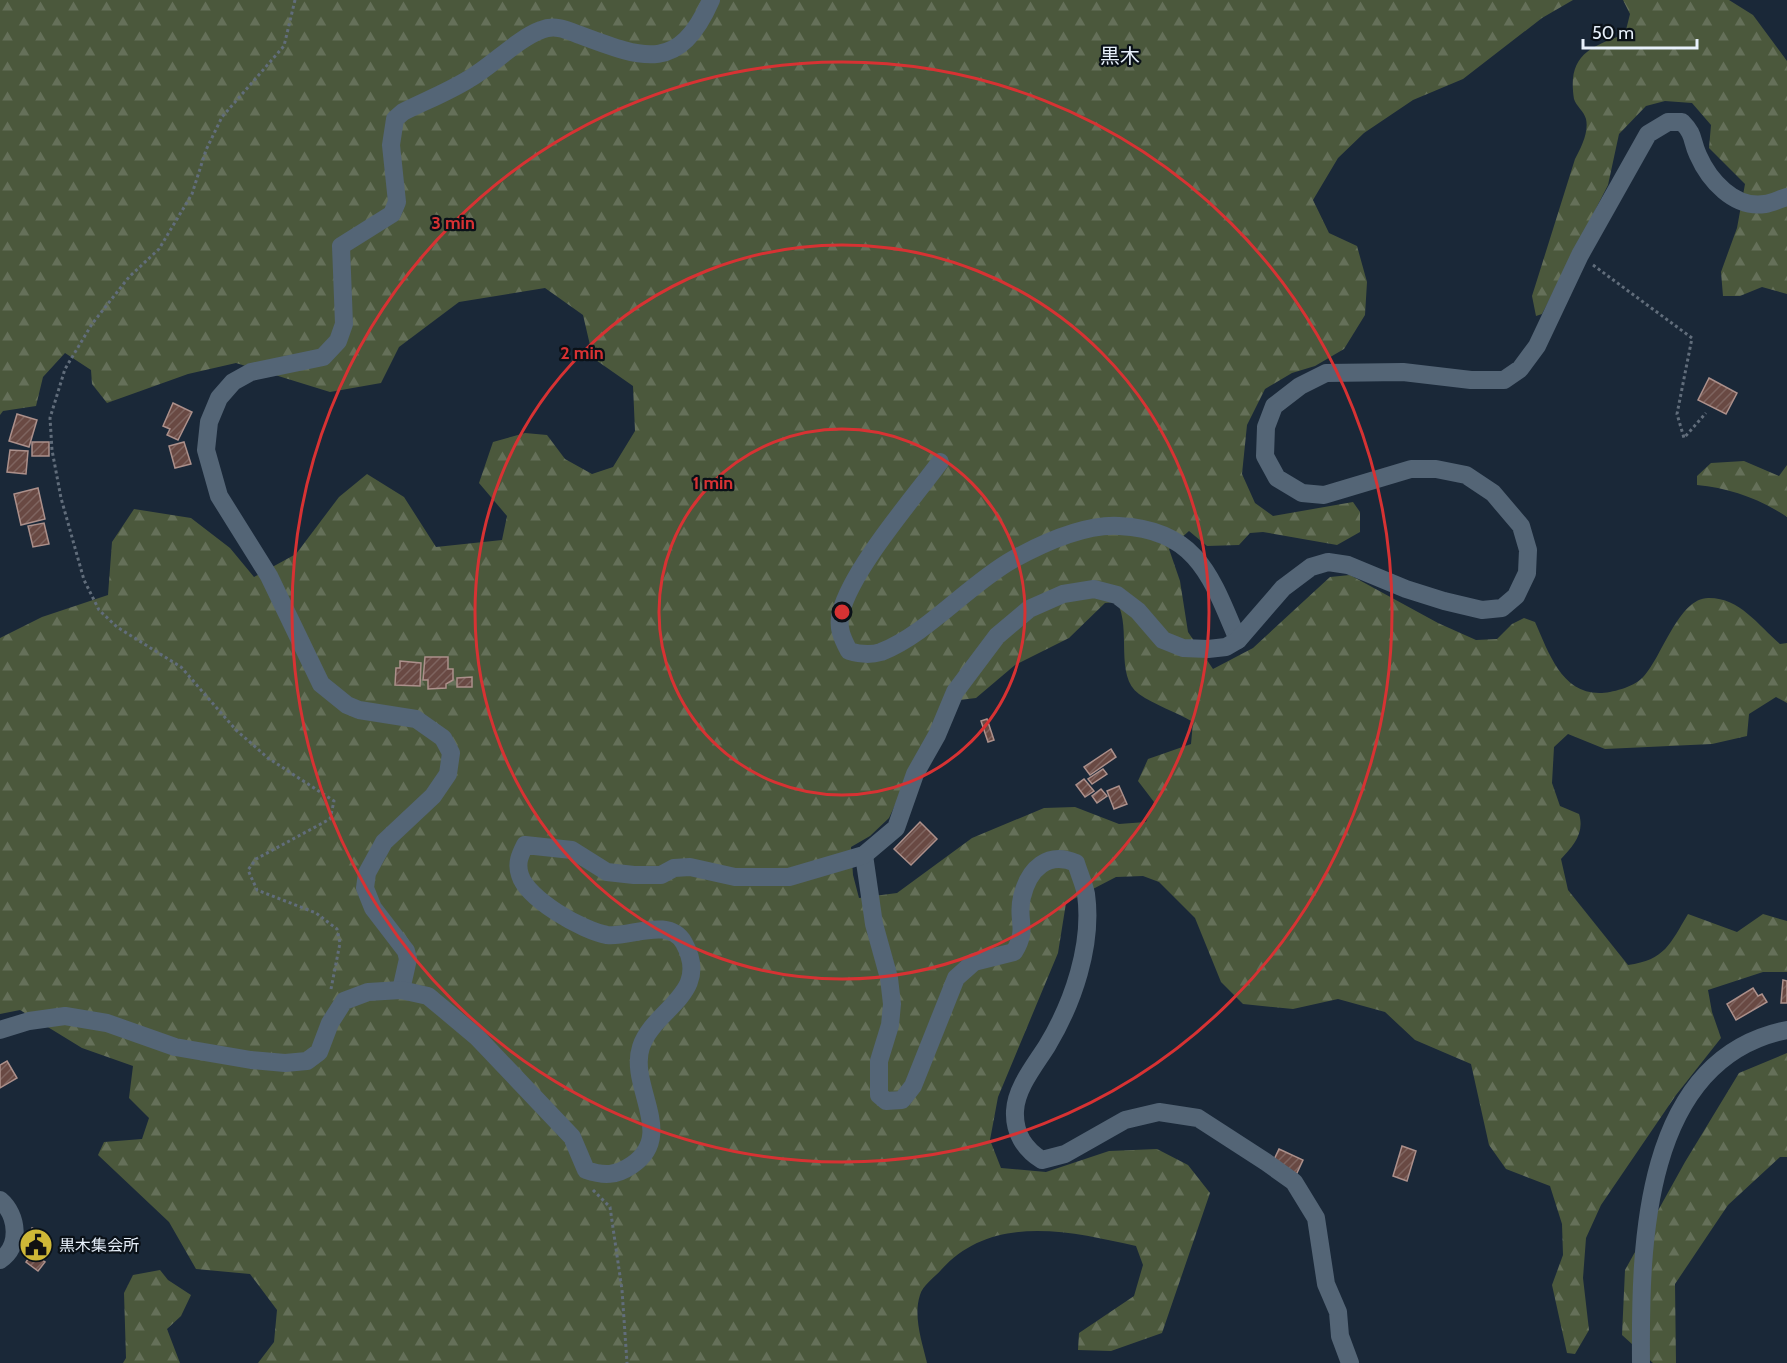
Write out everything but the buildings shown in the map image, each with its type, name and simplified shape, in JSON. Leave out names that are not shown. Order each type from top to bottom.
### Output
[{"type":"street","points":[[400,990],[408,959],[406,951],[373,908],[364,888],[367,873],[384,843],[433,796],[448,774],[451,753],[443,738],[416,719],[371,713],[347,705],[321,684],[269,576],[219,496],[206,450],[209,422],[219,398],[233,382],[251,372],[323,357],[338,341],[344,324],[342,246],[392,214],[397,202],[391,145],[394,119],[403,112],[470,79],[540,30],[556,26],[624,52],[666,53],[682,46],[699,28],[711,0]]},
{"type":"street","points":[[0,1030],[29,1021],[65,1016],[107,1023],[175,1047],[203,1053],[251,1060],[306,1061],[319,1052],[330,1023],[344,1001],[368,992],[400,990],[428,996],[477,1036],[572,1137],[586,1170],[604,1176],[623,1171],[645,1155],[652,1129],[645,1091],[638,1069],[641,1046],[686,990],[693,972],[684,944],[672,932],[660,929],[607,935],[557,914],[520,877],[518,861],[525,844],[572,850],[607,872],[652,875],[690,867],[735,877],[789,877],[864,855],[896,828],[915,774],[937,735],[955,692],[997,636],[1029,609],[1063,594],[1094,589],[1117,595],[1138,611],[1163,639],[1183,648],[1226,647],[1238,639],[1283,588],[1311,567],[1328,562],[1348,565],[1406,589],[1482,610],[1502,609],[1516,596],[1527,573],[1528,550],[1521,526],[1493,493],[1466,476],[1436,469],[1411,469],[1324,495],[1302,493],[1277,478],[1265,456],[1266,427],[1274,406],[1300,386],[1326,374],[1403,372],[1471,380],[1504,380],[1520,369],[1537,346],[1580,255],[1648,134],[1668,122],[1682,122],[1692,133],[1695,150],[1705,172],[1736,200],[1763,204],[1787,197]]},
{"type":"street","points":[[940,462],[859,572],[841,612],[840,635],[849,651],[859,654],[879,652],[905,638],[1011,561],[1068,535],[1105,525],[1145,527],[1174,538],[1192,552],[1216,589],[1238,639]]},
{"type":"street","points":[[864,855],[874,924],[889,978],[892,1004],[890,1025],[879,1062],[879,1095],[886,1101],[902,1100],[913,1086],[956,978],[974,962],[1014,952],[1023,939],[1021,899],[1030,878],[1045,861],[1061,856],[1076,863],[1086,893],[1087,934],[1075,982],[1055,1033],[1020,1091],[1015,1111],[1017,1136],[1042,1160],[1065,1154],[1125,1120],[1159,1112],[1198,1118],[1266,1162],[1294,1182],[1316,1218],[1326,1284],[1338,1312],[1340,1336],[1350,1363]]},
{"type":"street","points":[[1641,1363],[1646,1228],[1656,1170],[1674,1122],[1700,1081],[1725,1056],[1767,1034],[1787,1030]]},
{"type":"street","points":[[0,1200],[6,1205],[15,1231],[14,1245],[0,1260]]},
{"type":"path","points":[[295,0],[284,46],[222,117],[206,150],[192,194],[159,249],[129,277],[92,324],[65,369],[50,418],[52,450],[61,498],[84,580],[99,610],[117,627],[181,668],[236,730],[268,758],[334,801],[330,819],[256,859],[248,870],[257,890],[316,913],[338,929],[340,943],[329,995]]},
{"type":"path","points":[[1580,255],[1692,338],[1677,414],[1684,438],[1706,413]]},
{"type":"path","points":[[586,1170],[591,1188],[610,1207],[622,1290],[627,1363]]},
{"type":"green space","points":[[0,0],[1573,0],[1542,18],[1463,79],[1413,100],[1364,133],[1338,158],[1313,200],[1329,233],[1357,246],[1367,282],[1365,315],[1344,349],[1315,366],[1292,373],[1265,389],[1247,425],[1242,474],[1255,503],[1273,516],[1353,502],[1360,512],[1360,532],[1337,545],[1263,532],[1250,533],[1239,545],[1207,546],[1189,531],[1169,549],[1180,581],[1188,632],[1213,669],[1253,648],[1330,577],[1350,575],[1438,623],[1476,640],[1497,639],[1512,624],[1524,618],[1535,622],[1559,670],[1567,680],[1588,692],[1613,691],[1640,680],[1651,667],[1680,617],[1698,600],[1720,599],[1748,614],[1780,644],[1787,643],[1787,703],[1776,697],[1749,714],[1747,736],[1712,744],[1605,749],[1568,734],[1554,747],[1552,783],[1560,806],[1579,814],[1579,833],[1574,844],[1561,859],[1568,890],[1628,965],[1640,963],[1658,955],[1671,942],[1688,914],[1737,932],[1763,914],[1787,921],[1787,972],[1763,972],[1708,990],[1712,1012],[1721,1038],[1676,1095],[1601,1205],[1586,1238],[1583,1278],[1589,1330],[1575,1354],[1567,1353],[1552,1285],[1563,1255],[1562,1224],[1550,1186],[1506,1169],[1489,1145],[1471,1064],[1415,1040],[1385,1012],[1338,999],[1293,1009],[1243,1004],[1221,982],[1195,918],[1159,882],[1143,876],[1116,877],[1066,903],[1058,953],[998,1097],[990,1140],[1001,1168],[1046,1172],[1109,1151],[1157,1149],[1188,1165],[1210,1193],[1162,1333],[1111,1351],[1078,1350],[1079,1333],[1134,1296],[1143,1265],[1136,1246],[1085,1235],[1033,1231],[1008,1233],[984,1240],[961,1252],[923,1288],[917,1312],[927,1363],[258,1363],[274,1342],[277,1310],[250,1274],[196,1269],[169,1222],[98,1155],[104,1142],[142,1139],[149,1118],[129,1098],[133,1066],[82,1048],[20,1010],[0,1014],[0,638],[42,617],[108,595],[112,542],[134,509],[191,518],[230,548],[254,577],[296,554],[339,497],[367,474],[404,497],[436,547],[502,540],[507,516],[479,483],[493,442],[525,433],[547,435],[565,459],[592,474],[613,467],[635,431],[633,386],[593,358],[583,315],[545,288],[459,302],[399,347],[381,383],[330,392],[236,363],[188,374],[107,403],[92,384],[91,370],[65,353],[43,377],[36,406],[3,411],[0,415]],"holes":[[[1117,602],[1121,613],[1125,664],[1131,686],[1145,698],[1193,722],[1191,744],[1148,759],[1138,781],[1154,802],[1146,822],[1119,824],[1075,807],[1044,808],[972,838],[897,893],[859,898],[853,875],[851,847],[870,836],[889,818],[943,702],[976,698],[1015,665],[1069,638],[1105,603]]]},
{"type":"green space","points":[[1623,0],[1729,0],[1753,15],[1787,61],[1787,294],[1762,287],[1740,296],[1723,296],[1721,272],[1737,228],[1745,184],[1709,148],[1711,125],[1692,103],[1665,101],[1646,106],[1619,134],[1608,185],[1542,314],[1536,316],[1532,296],[1587,124],[1585,116],[1574,99],[1574,72],[1584,55],[1592,49],[1625,34],[1630,14]]},
{"type":"green space","points":[[1744,461],[1779,476],[1787,465],[1787,517],[1744,495],[1697,485],[1697,476],[1711,463]]},
{"type":"green space","points":[[1787,1053],[1787,1157],[1780,1157],[1728,1205],[1675,1284],[1676,1363],[1653,1363],[1622,1335],[1625,1270],[1685,1162],[1739,1073]]},
{"type":"green space","points":[[160,1270],[168,1280],[191,1295],[181,1316],[167,1329],[180,1363],[123,1363],[126,1358],[124,1293],[133,1275]]},
{"type":"place","name":"黒木集会所","points":[[36,1245]]},
{"type":"district","name":"黒木","points":[[1120,56]]}]
